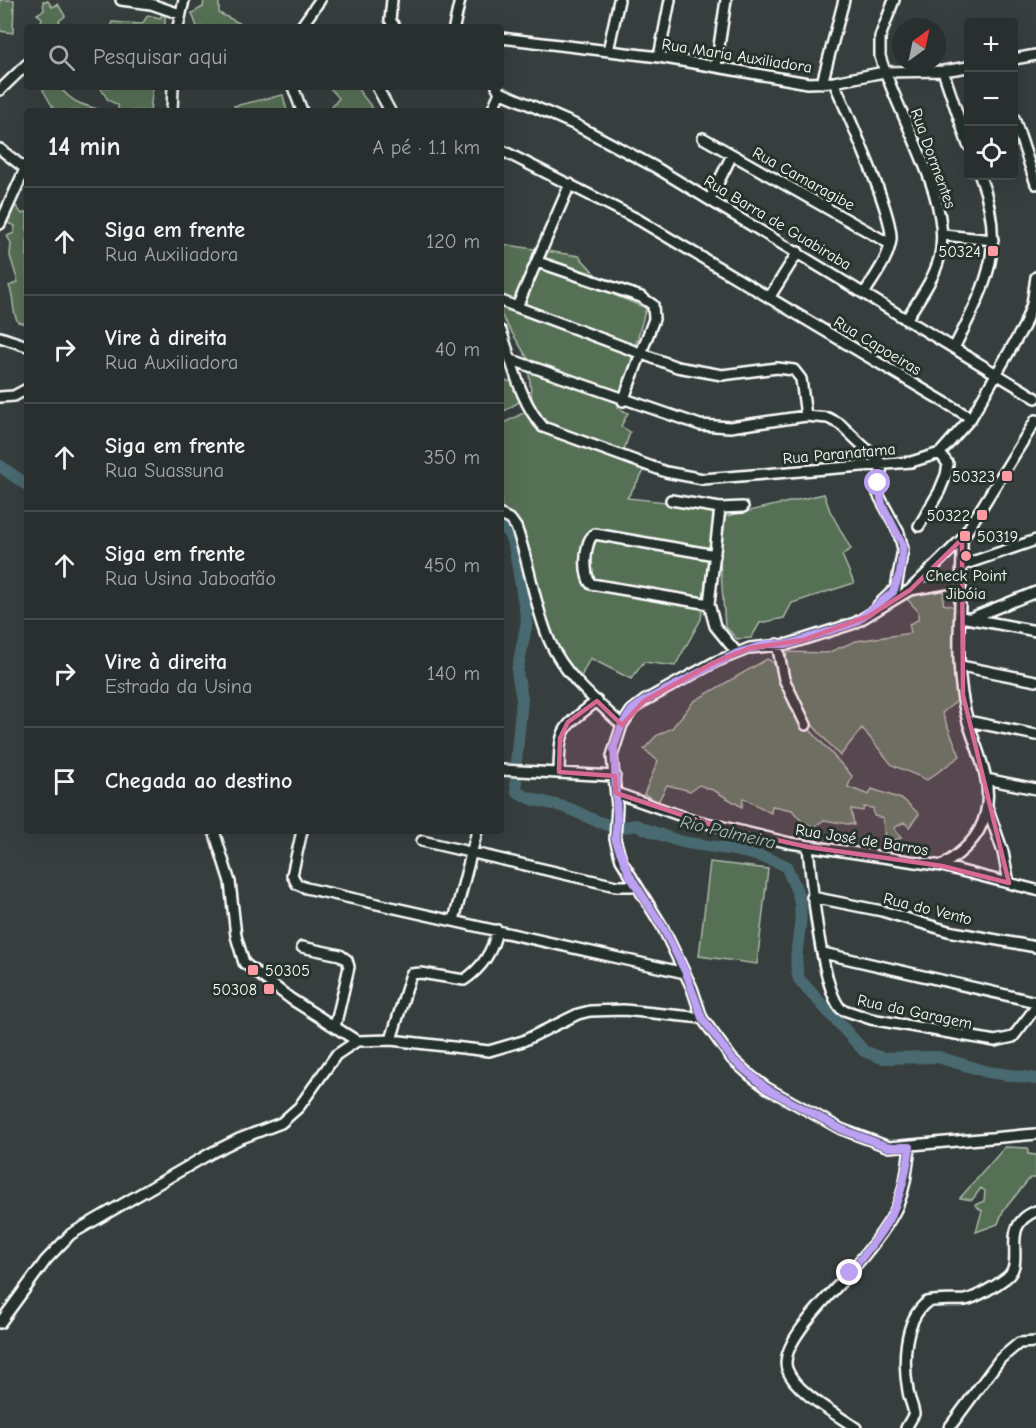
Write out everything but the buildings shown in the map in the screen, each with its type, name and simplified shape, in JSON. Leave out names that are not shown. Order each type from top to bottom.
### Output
[{"type":"street","points":[[121,0],[151,4],[180,14]]},
{"type":"street","points":[[178,24],[184,0]]},
{"type":"street","points":[[306,24],[320,0]]},
{"type":"street","points":[[392,0],[390,20],[393,24]]},
{"type":"street","points":[[455,24],[460,0]]},
{"type":"street","points":[[608,51],[619,0]]},
{"type":"street","points":[[659,57],[670,0]]},
{"type":"street","points":[[716,66],[726,0]]},
{"type":"street","points":[[822,83],[844,0]]},
{"type":"street","name":"Rua Dormentes","points":[[894,0],[880,37],[880,56],[884,72],[935,195],[943,235],[934,272],[906,320]]},
{"type":"street","name":"Rua Maria Auxiliadora","points":[[504,38],[659,57],[716,66],[767,78],[822,83],[892,72]]},
{"type":"street","points":[[1018,58],[1036,55]]},
{"type":"street","points":[[0,90],[24,67]]},
{"type":"street","name":"Rua Maria Auxiliadora","points":[[946,71],[964,68]]},
{"type":"street","points":[[943,72],[964,130]]},
{"type":"street","points":[[834,82],[889,224],[890,244],[883,263],[865,292]]},
{"type":"street","points":[[172,108],[173,90]]},
{"type":"street","points":[[295,90],[301,108]]},
{"type":"street","points":[[379,90],[388,108]]},
{"type":"street","points":[[493,108],[498,90]]},
{"type":"street","name":"Rua Barra de Guabiraba","points":[[498,90],[611,142],[710,198],[1036,398]]},
{"type":"street","points":[[1017,126],[1036,184]]},
{"type":"street","name":"Rua Camaragibe","points":[[703,138],[890,244]]},
{"type":"street","points":[[0,149],[24,168]]},
{"type":"street","name":"Rua Capoeiras","points":[[504,151],[639,220],[971,418]]},
{"type":"street","points":[[710,198],[732,155]]},
{"type":"street","points":[[0,224],[24,174]]},
{"type":"street","points":[[954,348],[984,288],[993,240],[993,218],[981,180]]},
{"type":"street","points":[[517,307],[570,184]]},
{"type":"street","points":[[943,235],[993,240]]},
{"type":"street","points":[[769,298],[798,252]]},
{"type":"street","points":[[538,262],[641,297],[653,305],[654,319],[623,401]]},
{"type":"street","points":[[919,526],[946,475],[948,464],[939,453],[971,418],[997,375],[1029,313],[1036,277]]},
{"type":"street","points":[[504,303],[678,367],[722,375],[777,368],[794,370],[801,379],[806,416]]},
{"type":"street","points":[[0,337],[24,345]]},
{"type":"street","points":[[504,339],[512,360],[684,421],[711,427],[730,427],[806,416],[828,418],[840,424],[882,464],[878,494],[901,537],[903,555],[893,592],[855,623]]},
{"type":"street","name":"Rua Paranatama","points":[[512,360],[524,399],[543,427],[666,472],[703,479],[911,462],[939,453]]},
{"type":"street","points":[[0,397],[14,396],[24,391]]},
{"type":"street","points":[[1036,420],[962,539],[910,590],[855,623],[804,640],[750,648],[644,701],[632,710],[622,725],[614,747],[617,850],[635,886],[662,926],[686,973],[702,1018],[732,1059],[766,1088],[859,1138],[888,1147],[910,1147],[1036,1134]]},
{"type":"street","points":[[670,500],[720,508],[743,507]]},
{"type":"street","points":[[720,508],[709,604],[715,626],[737,653]]},
{"type":"street","points":[[504,516],[516,527],[550,643],[566,668],[622,725]]},
{"type":"street","points":[[709,604],[591,584],[586,572],[589,539],[595,534],[715,555]]},
{"type":"street","points":[[962,539],[961,581],[966,617],[961,666],[968,720],[986,779],[987,806],[1003,852],[1009,883]]},
{"type":"street","points":[[963,565],[1036,540]]},
{"type":"street","points":[[910,590],[961,581]]},
{"type":"street","points":[[966,617],[1036,592]]},
{"type":"street","points":[[966,617],[1036,632]]},
{"type":"street","points":[[777,644],[784,679],[806,725]]},
{"type":"street","points":[[961,666],[1036,681]]},
{"type":"street","points":[[559,772],[562,733],[568,722],[597,701]]},
{"type":"street","points":[[968,720],[1036,735]]},
{"type":"street","points":[[504,770],[615,776]]},
{"type":"street","points":[[986,779],[1036,789]]},
{"type":"street","name":"Rua José de Barros","points":[[616,793],[690,819],[808,847],[942,866],[1036,890]]},
{"type":"street","points":[[942,866],[965,849],[974,838],[987,806]]},
{"type":"street","points":[[215,834],[230,882],[236,936],[244,963],[272,986],[357,1041]]},
{"type":"street","points":[[301,834],[292,875],[297,884],[686,973]]},
{"type":"street","points":[[454,920],[476,834]]},
{"type":"street","points":[[422,841],[616,886],[635,886]]},
{"type":"street","name":"Rua da Garagem","points":[[808,847],[812,897],[823,953],[837,1004],[851,1014],[975,1039],[1005,1040],[1020,1030],[1036,1007]]},
{"type":"street","name":"Rua do Vento","points":[[812,897],[892,914],[948,931],[1036,947]]},
{"type":"street","points":[[391,1040],[411,974],[421,973],[464,980],[486,958],[494,944],[497,930]]},
{"type":"street","points":[[302,947],[340,955],[347,960],[349,967],[335,1027]]},
{"type":"street","points":[[823,953],[1036,1002]]},
{"type":"street","points":[[0,1323],[46,1260],[71,1234],[211,1153],[239,1139],[281,1123],[299,1107],[336,1055],[357,1041],[391,1040],[489,1051],[522,1041],[578,1014],[590,1011],[624,1010],[702,1018]]},
{"type":"street","points":[[856,1428],[805,1392],[787,1370],[785,1361],[792,1343],[804,1326],[850,1273],[894,1213],[903,1191],[910,1147]]},
{"type":"street","points":[[906,1428],[914,1414],[908,1390],[906,1361],[908,1337],[914,1317],[927,1302],[965,1300],[1008,1277],[1014,1264],[1016,1228],[1021,1221],[1036,1211]]},
{"type":"street","points":[[949,1428],[967,1400],[1005,1354],[1018,1343],[1036,1342]]},
{"type":"highlighted area","points":[[962,539],[963,695],[1009,883],[942,866],[808,847],[718,827],[616,793],[615,776],[559,772],[560,738],[568,722],[597,701],[622,725],[644,701],[715,662],[750,648],[803,640],[869,616],[910,590]]},
{"type":"green space","points":[[0,0],[14,0],[13,33],[0,31]]},
{"type":"green space","points":[[204,0],[219,0],[219,13],[241,24],[196,24],[192,13],[203,7]]},
{"type":"green space","points":[[43,1],[48,1],[52,7],[58,4],[65,16],[59,21],[60,24],[40,24],[42,18],[37,14],[44,10]]},
{"type":"green space","points":[[165,11],[165,24],[142,24],[148,15],[160,18]]},
{"type":"green space","points":[[112,22],[142,24],[111,24]]},
{"type":"green space","points":[[43,90],[62,90],[75,101],[94,108],[53,108]]},
{"type":"green space","points":[[102,90],[153,90],[150,108],[118,108],[118,105],[108,100]]},
{"type":"green space","points":[[332,90],[358,90],[373,108],[331,108],[339,98]]},
{"type":"green space","points":[[283,95],[286,108],[236,108],[234,106]]},
{"type":"green space","points":[[16,206],[22,214],[24,213],[24,323],[18,322],[16,318],[9,286],[18,282],[10,256],[11,243],[7,236],[14,233],[15,226],[3,221],[7,211]]},
{"type":"green space","points":[[504,244],[579,256],[614,295],[646,308],[618,408],[628,413],[621,426],[630,432],[622,456],[648,465],[627,498],[715,507],[701,619],[675,666],[644,662],[631,679],[590,658],[578,683],[552,646],[520,538],[504,517],[504,423],[527,411],[534,417],[527,357],[504,320]]},
{"type":"green space","points":[[504,381],[517,381],[524,399],[504,411]]},
{"type":"green space","points":[[824,494],[830,511],[851,549],[842,555],[854,583],[792,603],[784,618],[760,623],[751,638],[737,639],[725,626],[720,560],[723,517]]},
{"type":"green space","points":[[944,588],[943,604],[956,607],[958,700],[942,713],[960,756],[927,780],[892,765],[862,728],[840,756],[809,721],[785,671],[787,652],[827,653],[856,641],[911,633],[909,624],[918,620],[918,611],[906,598]]},
{"type":"green space","points":[[767,659],[773,662],[792,710],[852,776],[848,787],[869,795],[872,789],[904,800],[919,814],[909,827],[904,822],[894,828],[901,838],[885,843],[883,818],[874,816],[873,808],[864,807],[863,811],[851,809],[854,825],[824,820],[814,827],[802,822],[792,810],[772,806],[771,813],[743,798],[742,807],[715,791],[699,785],[690,791],[667,785],[658,802],[644,794],[658,761],[644,749],[656,736],[672,728],[694,701]]},
{"type":"green space","points":[[710,862],[768,869],[757,964],[699,956]]},
{"type":"green space","points":[[1005,1147],[1028,1148],[1028,1154],[1036,1155],[1036,1178],[1030,1178],[1003,1211],[998,1224],[976,1232],[982,1211],[975,1205],[984,1201],[985,1191],[981,1188],[972,1200],[960,1198]]},
{"type":"waterway","name":"Rio Palmeira","points":[[0,466],[24,483]]},
{"type":"waterway","name":"Rio Palmeira","points":[[504,526],[514,545],[527,621],[517,672],[522,699],[515,773],[517,792],[535,800],[567,808],[609,825],[617,827],[635,825],[681,842],[751,853],[786,866],[800,903],[796,960],[799,979],[864,1051],[882,1058],[938,1057],[988,1072],[1036,1079]]},
{"type":"place","name":"50324","points":[[993,251]]},
{"type":"place","name":"50323","points":[[1007,476]]},
{"type":"place","name":"50322","points":[[982,515]]},
{"type":"place","name":"50319","points":[[965,536]]},
{"type":"place","name":"Check Point Jibóia","points":[[966,556]]},
{"type":"place","name":"50305","points":[[253,970]]},
{"type":"place","name":"50308","points":[[269,989]]},
{"type":"route","points":[[850,1273],[894,1213],[903,1191],[910,1147],[888,1147],[859,1138],[766,1088],[732,1059],[702,1018],[686,973],[662,926],[635,886],[617,850],[615,839],[616,786],[612,756],[622,725],[632,710],[644,701],[715,662],[750,648],[767,644],[789,644],[855,623],[891,595],[898,580],[903,545],[899,532],[882,504],[878,494],[878,483]]}]
